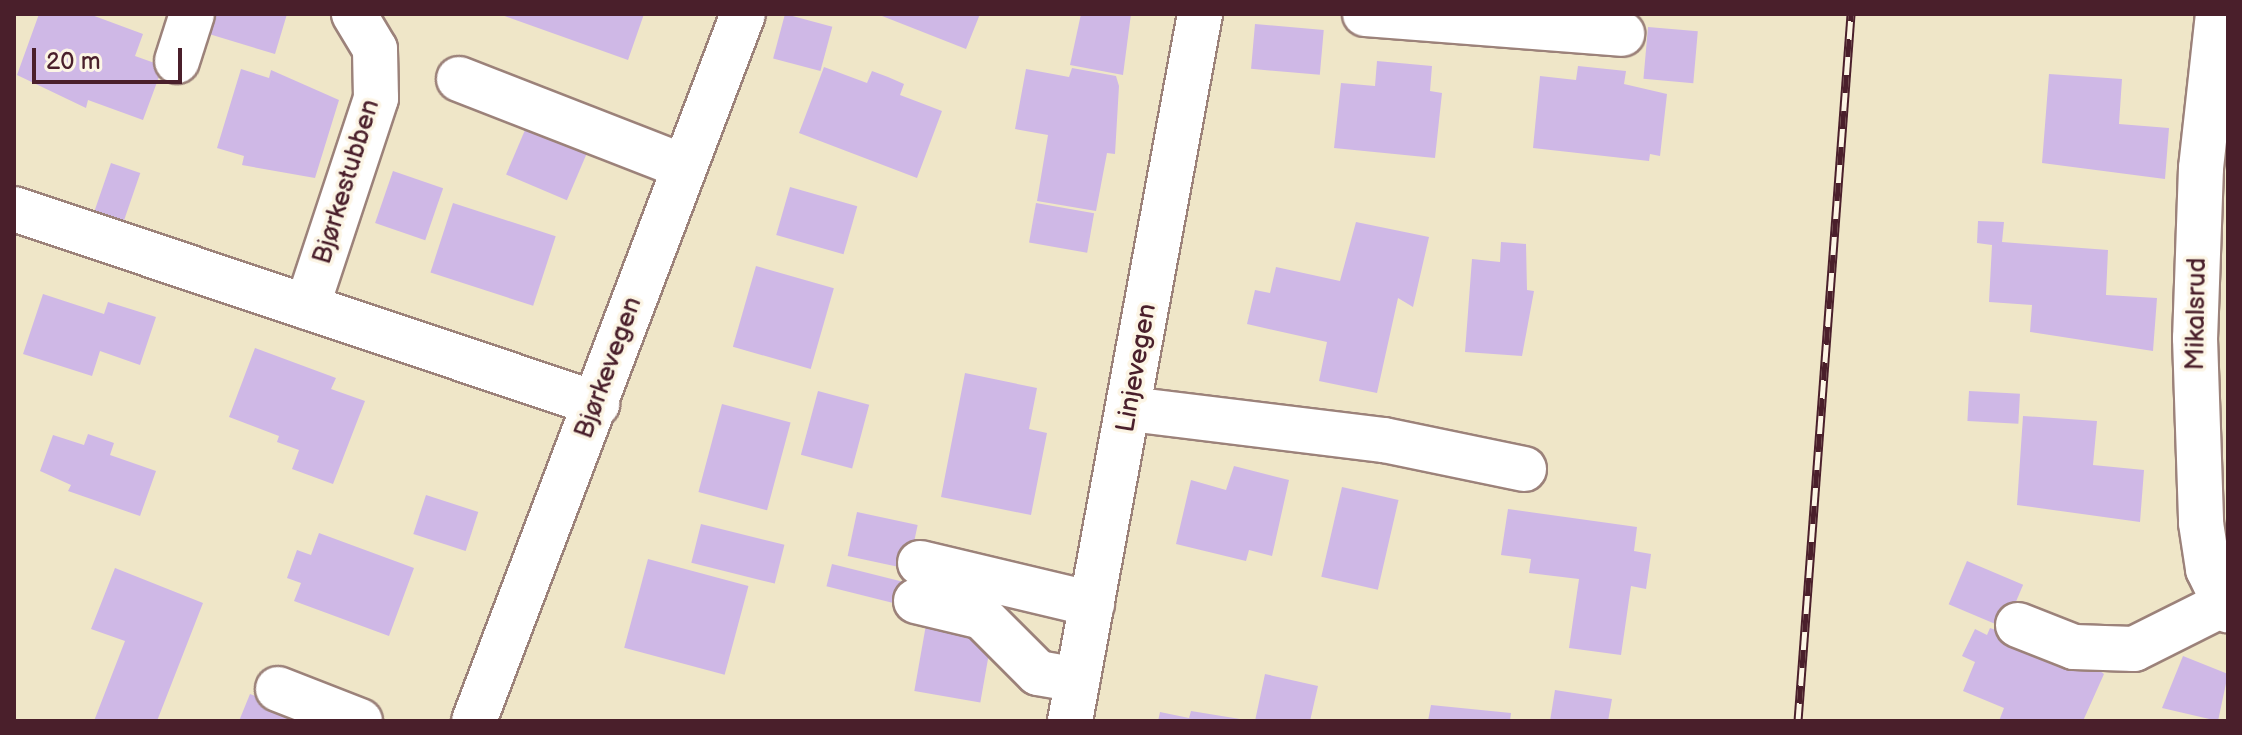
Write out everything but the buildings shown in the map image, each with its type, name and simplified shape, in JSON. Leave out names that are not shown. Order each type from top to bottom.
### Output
[{"type":"street","points":[[177,61],[192,14]]},
{"type":"street","name":"Bjørkestubben","points":[[307,307],[376,98],[375,49],[354,14]]},
{"type":"street","name":"Bjørkevegen","points":[[474,721],[597,404],[682,166],[743,14]]},
{"type":"street","name":"Linjevegen","points":[[1074,700],[1130,409],[1200,14]]},
{"type":"street","points":[[1365,14],[1622,34]]},
{"type":"street","name":"Mikalsrud","points":[[2218,14],[2201,168],[2213,435],[2201,523],[2225,608]]},
{"type":"street","points":[[459,79],[682,166]]},
{"type":"street","points":[[14,209],[597,404]]},
{"type":"street","points":[[1130,409],[1384,440],[1524,469]]},
{"type":"street","points":[[1074,700],[1038,673],[982,617],[918,582],[1092,604]]},
{"type":"street","points":[[2018,625],[2086,649],[2134,649],[2225,608]]},
{"type":"street","points":[[278,689],[360,721]]},
{"type":"railway","points":[[1798,721],[1851,14]]}]
